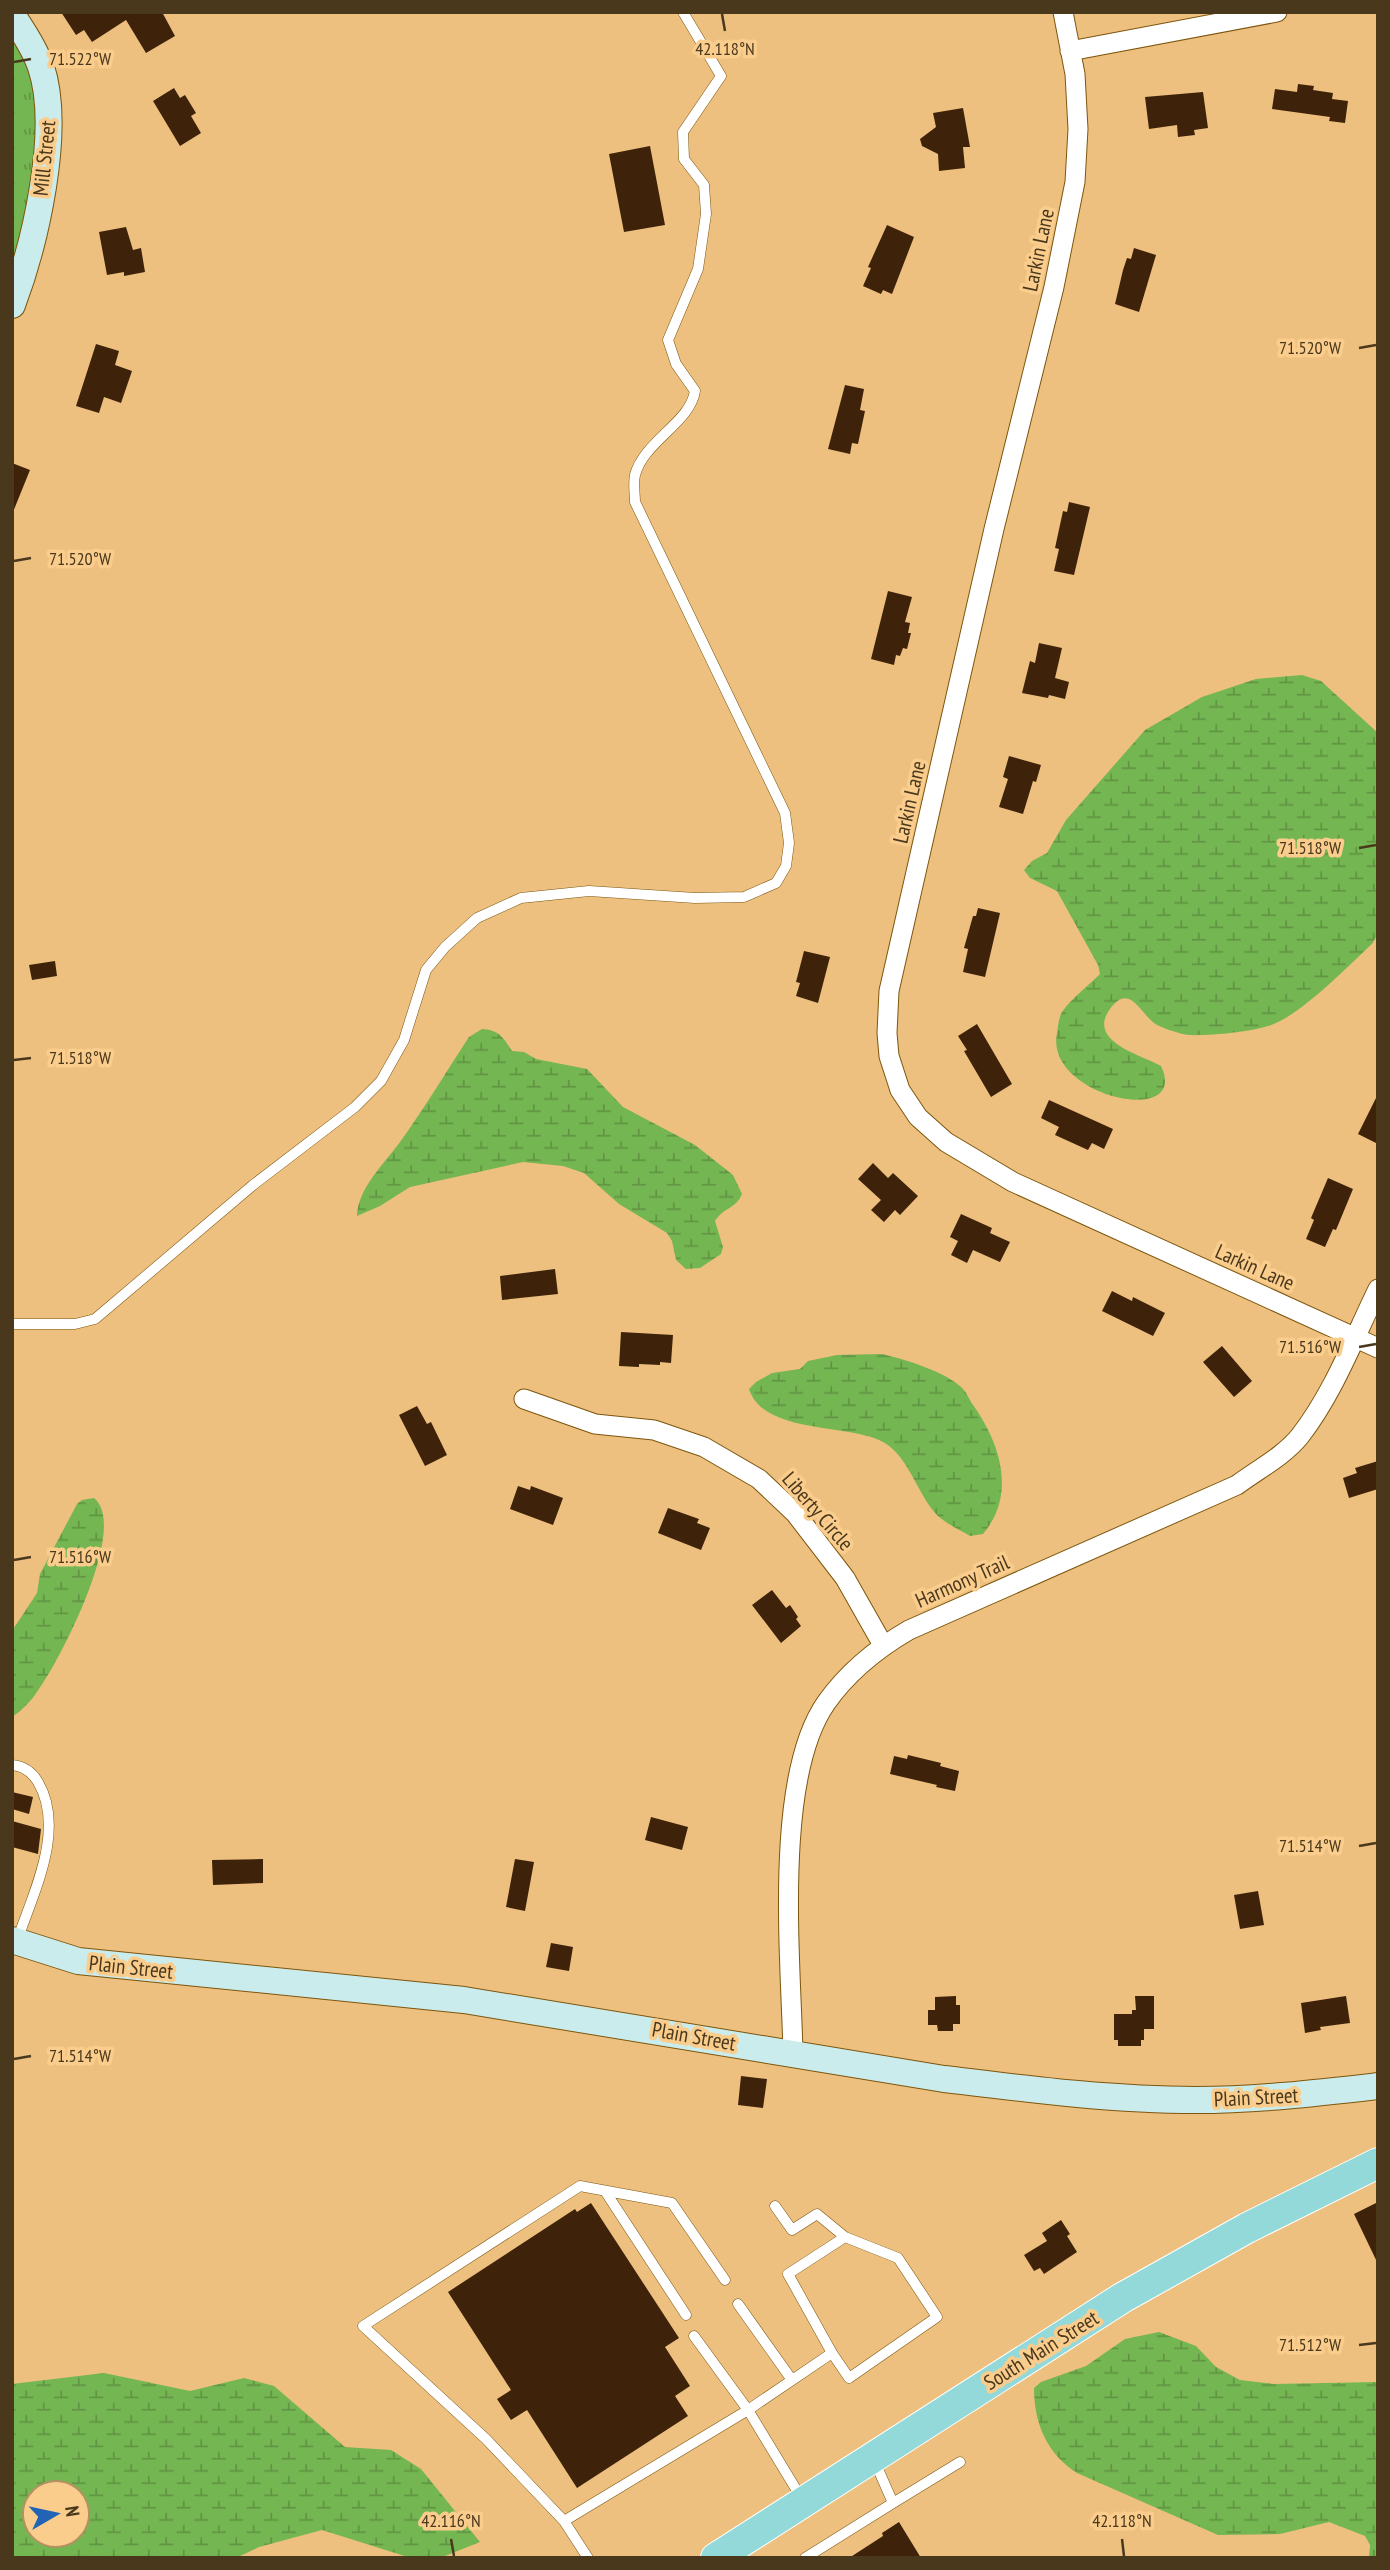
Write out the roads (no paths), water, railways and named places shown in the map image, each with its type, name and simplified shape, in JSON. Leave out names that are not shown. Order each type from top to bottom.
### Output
[{"type":"main road","name":"South Main Street","points":[[716,2558],[1122,2298],[1247,2228],[1378,2163]]},
{"type":"street","name":"Larkin Lane","points":[[1063,12],[1075,74],[1078,129],[1075,182],[1054,287],[994,529],[889,991],[889,1056],[900,1090],[918,1116],[946,1142],[1013,1182],[1378,1348]]},
{"type":"street","points":[[1070,51],[1277,12]]},
{"type":"street","name":"Mill Street","points":[[12,15],[40,65],[49,103],[50,128],[24,271],[12,305]]},
{"type":"street","name":"Harmony Trail","points":[[793,2053],[790,1891],[794,1802],[799,1767],[811,1733],[826,1703],[883,1645],[955,1608],[1237,1485],[1299,1437],[1327,1394],[1378,1289]]},
{"type":"street","name":"Liberty Circle","points":[[524,1399],[595,1424],[654,1430],[704,1447],[760,1479],[795,1513],[845,1578],[883,1645]]},
{"type":"street","name":"Plain Street","points":[[15,1941],[78,1961],[464,2000],[956,2080],[1195,2100],[1239,2099],[1378,2087]]},
{"type":"lane","points":[[12,1324],[75,1324],[95,1319],[253,1185],[355,1107],[380,1081],[404,1040],[426,970],[445,947],[477,918],[521,898],[589,891],[695,898],[744,897],[776,883],[786,866],[789,843],[785,813],[635,502],[635,475],[654,442],[678,422],[694,398],[695,391],[676,364],[668,340],[698,270],[706,214],[704,185],[684,159],[683,132],[721,76],[683,12]]},
{"type":"lane","points":[[12,1765],[25,1768],[36,1779],[47,1800],[50,1819],[41,1870],[15,1941]]},
{"type":"lane","points":[[588,2558],[564,2521],[486,2439],[363,2326],[580,2186],[672,2203],[725,2280]]},
{"type":"lane","points":[[605,2191],[686,2315]]},
{"type":"lane","points":[[775,2206],[792,2230],[817,2214],[845,2237],[898,2258],[937,2317],[849,2378],[788,2274],[845,2237]]},
{"type":"lane","points":[[738,2304],[792,2381]]},
{"type":"lane","points":[[694,2336],[748,2410],[804,2501]]},
{"type":"lane","points":[[564,2521],[748,2410],[832,2353]]},
{"type":"lane","points":[[872,2457],[893,2503]]},
{"type":"lane","points":[[805,2558],[960,2462]]}]
